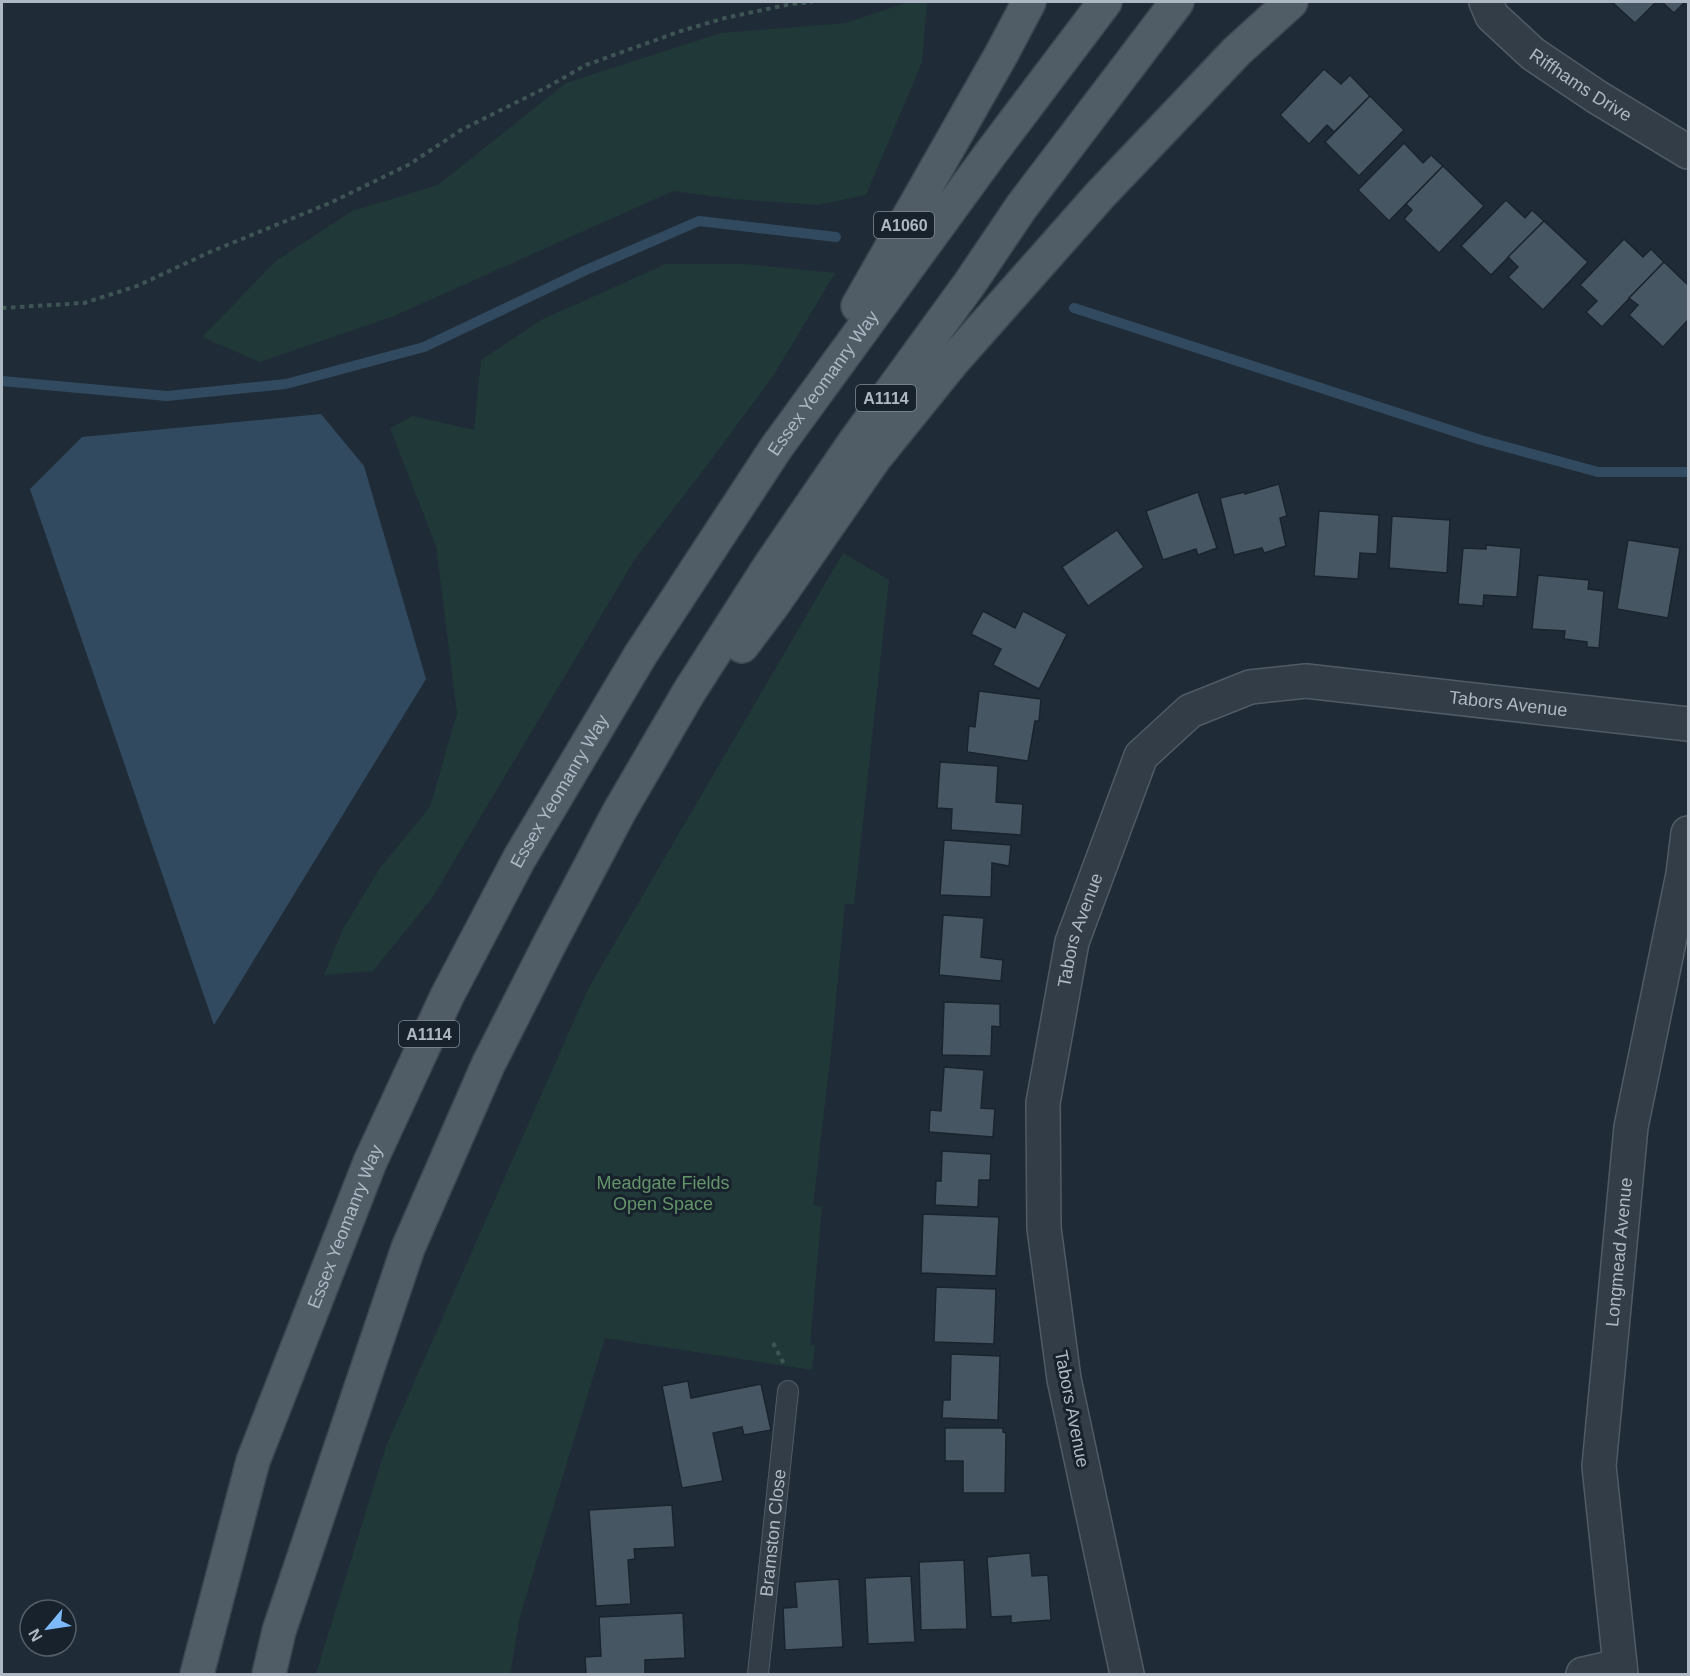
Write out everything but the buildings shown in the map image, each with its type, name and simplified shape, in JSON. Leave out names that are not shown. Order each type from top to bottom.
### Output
[{"type":"main road","name":"A1060","points":[[776,448],[1029,2]]},
{"type":"main road","name":"Essex Yeomanry Way","points":[[197,1674],[253,1461],[370,1162],[447,996],[519,860],[641,654],[776,448],[991,153],[1105,2]]},
{"type":"main road","name":"A1114","points":[[269,1674],[279,1631],[408,1248],[488,1065],[619,812],[702,672],[771,564],[856,440],[1023,206],[1177,2]]},
{"type":"main road","name":"A1114","points":[[619,812],[772,606],[874,459],[954,360],[1101,194],[1238,51],[1291,2]]},
{"type":"street","name":"Riffhams Drive","points":[[1486,2],[1492,16],[1533,54],[1597,97],[1689,152]]},
{"type":"street","name":"Tabors Avenue","points":[[1123,1674],[1064,1379],[1044,1228],[1043,1103],[1071,942],[1141,756],[1190,711],[1250,687],[1306,681],[1689,724]]},
{"type":"street","name":"Longmead Avenue","points":[[1620,1670],[1599,1466],[1631,1127],[1686,874],[1689,833]]},
{"type":"street","points":[[1583,1674],[1620,1670]]},
{"type":"lane","name":"Bramston Close","points":[[758,1674],[788,1391]]},
{"type":"path","points":[[2,308],[84,303],[137,286],[210,252],[330,203],[400,169],[461,130],[549,87],[586,65],[725,18],[791,3],[812,2]]},
{"type":"green space","points":[[909,2],[927,2],[922,62],[866,195],[817,205],[733,199],[673,191],[394,316],[260,362],[202,337],[276,261],[352,211],[438,185],[566,83],[721,33],[846,23]]},
{"type":"green space","points":[[666,264],[745,264],[835,273],[773,376],[635,559],[432,898],[373,971],[324,975],[343,929],[380,868],[430,807],[457,713],[436,546],[390,428],[413,416],[474,430],[481,360],[541,320]]},
{"type":"green space","name":"Meadgate Fields Open Space","points":[[843,553],[889,580],[854,904],[845,904],[813,1205],[822,1207],[810,1345],[815,1346],[812,1370],[605,1338],[520,1616],[510,1674],[316,1674],[386,1446],[588,989]]},
{"type":"water","points":[[321,414],[364,466],[426,679],[214,1025],[30,489],[82,437]]},
{"type":"waterway","points":[[2,381],[167,396],[286,384],[424,347],[586,270],[699,221],[836,237]]},
{"type":"waterway","points":[[1074,308],[1481,440],[1598,472],[1688,472]]}]
